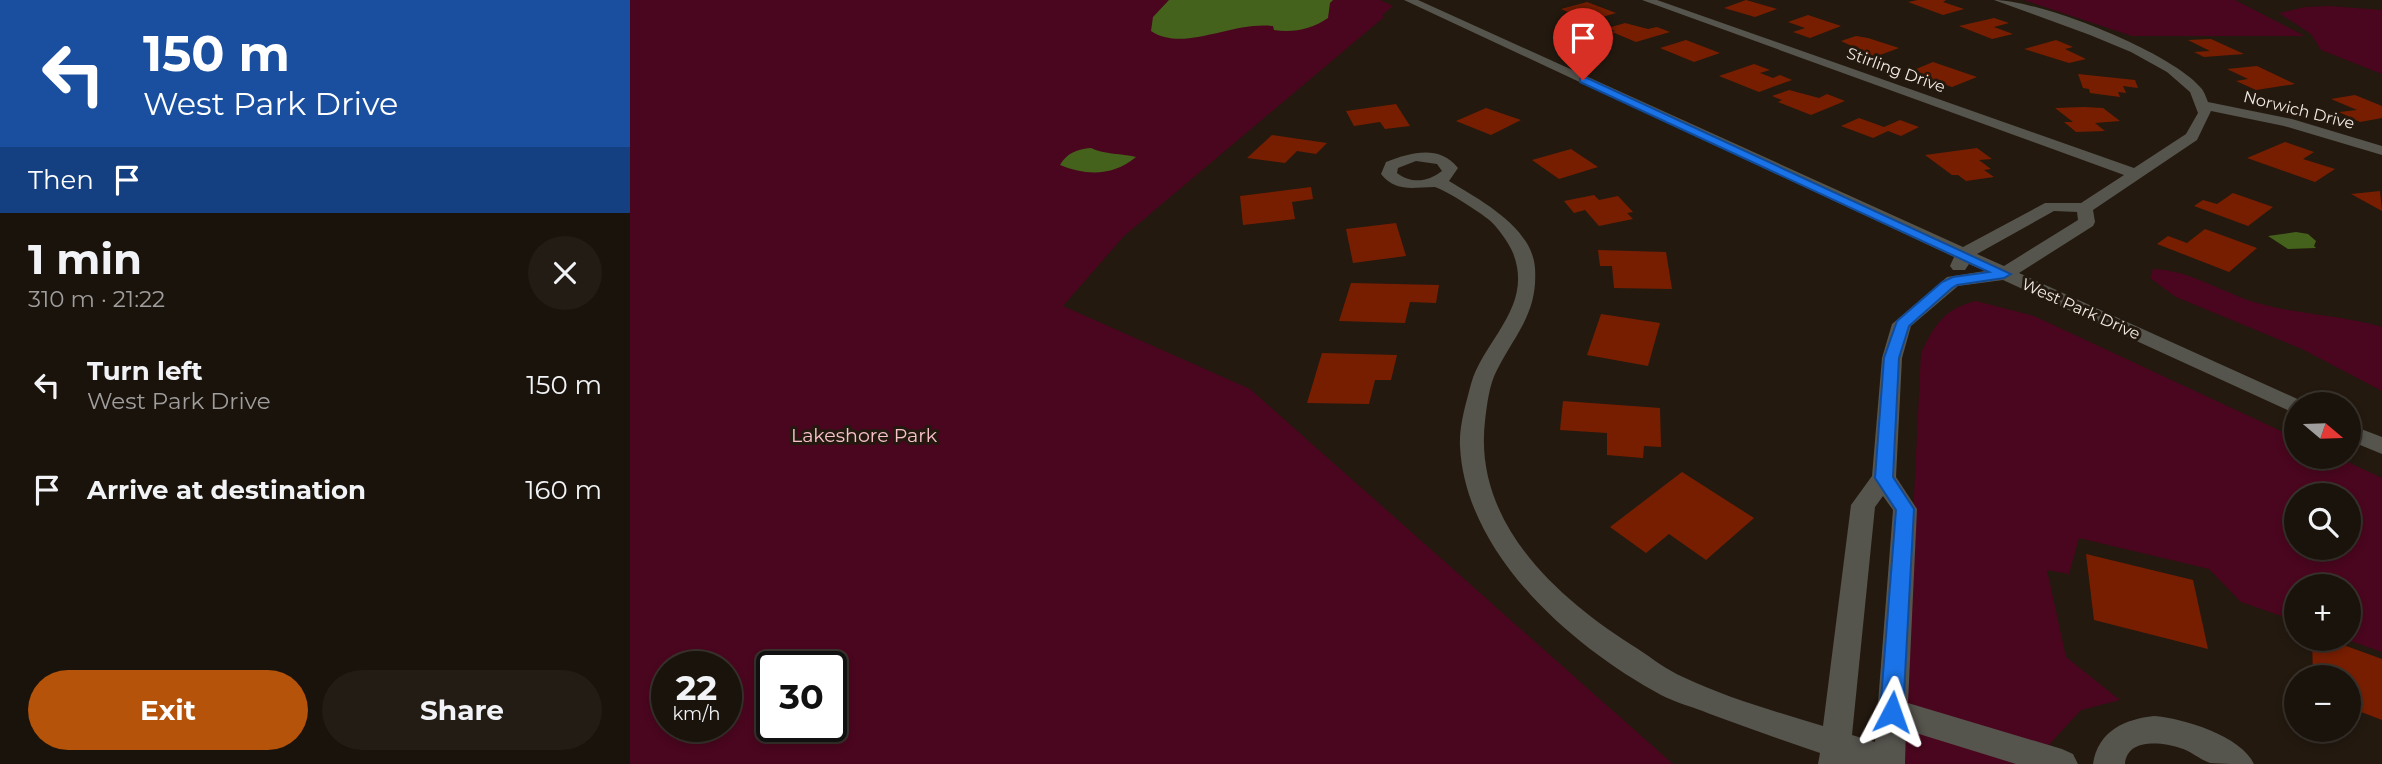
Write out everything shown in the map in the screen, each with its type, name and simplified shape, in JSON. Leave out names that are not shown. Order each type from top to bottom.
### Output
[{"type":"street","name":"West Park Drive","points":[[1409,0],[2284,402]]},
{"type":"street","name":"Stirling Drive","points":[[1647,0],[2133,173]]},
{"type":"street","points":[[1835,755],[1864,505],[1884,478],[1892,358],[1902,324],[1953,281],[1963,255],[1996,234],[2052,206],[2084,208],[2200,129],[2206,106],[2194,86],[2154,58],[1999,0]]},
{"type":"street","name":"Norwich Drive","points":[[2206,106],[2287,122],[2382,151]]},
{"type":"street","points":[[1438,181],[1495,216],[1521,250],[1526,266],[1525,299],[1519,317],[1485,372],[1476,406],[1471,444],[1476,479],[1488,512],[1522,570],[1584,630],[1672,687],[1835,755],[1889,763],[1905,509],[1884,478]]},
{"type":"street","points":[[1953,281],[2004,274],[2087,222],[2084,208]]},
{"type":"street","points":[[2361,437],[2382,446]]},
{"type":"street","points":[[1892,712],[2062,764]]},
{"type":"street","points":[[2109,764],[2118,742],[2134,732],[2157,730],[2184,734],[2212,747],[2238,764]]},
{"type":"green space","name":"Lakeshore Park","points":[[630,0],[1380,0],[1393,6],[1382,15],[1384,17],[1124,236],[1063,306],[1250,389],[1673,764],[630,764]]},
{"type":"green space","points":[[2024,0],[2235,0],[2305,36],[2132,36]]},
{"type":"green space","points":[[2305,7],[2382,10],[2382,74],[2321,50],[2311,34],[2279,13]]},
{"type":"green space","points":[[2153,269],[2196,278],[2265,305],[2382,327],[2382,391],[2302,349],[2176,297],[2150,278]]},
{"type":"green space","points":[[1976,301],[2034,316],[2284,432],[2284,469],[2361,468],[2382,478],[2382,652],[2361,645],[2361,574],[2284,574],[2284,617],[2241,602],[2209,569],[2079,538],[2069,574],[2047,570],[2066,657],[2120,700],[2081,710],[2047,747],[2049,764],[1901,764],[1921,353],[1942,319],[1956,308]]},
{"type":"shaded area","points":[[1169,0],[1333,0],[1328,18],[1302,29],[1281,31],[1274,30],[1273,26],[1257,26],[1178,39],[1151,31],[1153,17]]},
{"type":"shaded area","points":[[1091,148],[1136,157],[1118,168],[1100,172],[1080,171],[1060,165],[1073,152]]},
{"type":"shaded area","points":[[2296,232],[2308,234],[2316,241],[2316,248],[2288,249],[2268,236]]},
{"type":"building","points":[[1746,0],[1777,9],[1755,17],[1724,8]]},
{"type":"building","points":[[1946,0],[1943,2],[1964,9],[1943,15],[1908,2]]},
{"type":"building","points":[[1587,2],[1616,13],[1589,21],[1561,9]]},
{"type":"building","points":[[1808,15],[1841,26],[1810,38],[1793,32],[1805,28],[1788,22]]},
{"type":"building","points":[[1994,18],[2009,23],[1994,27],[2013,34],[1992,39],[1959,26]]},
{"type":"building","points":[[1625,23],[1648,29],[1657,27],[1670,32],[1636,42],[1608,28]]},
{"type":"building","points":[[1856,36],[1899,48],[1869,59],[1852,53],[1860,50],[1841,41]]},
{"type":"building","points":[[2211,39],[2244,54],[2204,57],[2194,52],[2210,51],[2188,40]]},
{"type":"building","points":[[1686,40],[1720,53],[1694,62],[1660,48]]},
{"type":"building","points":[[2056,40],[2073,47],[2065,49],[2086,59],[2069,63],[2024,49]]},
{"type":"building","points":[[1933,62],[1977,77],[1952,87],[1909,72]]},
{"type":"building","points":[[1754,64],[1770,70],[1760,73],[1773,78],[1780,75],[1792,80],[1759,92],[1719,76]]},
{"type":"building","points":[[2257,66],[2295,84],[2256,90],[2236,81],[2248,79],[2227,69]]},
{"type":"building","points":[[2078,74],[2135,80],[2138,88],[2123,86],[2126,93],[2118,92],[2120,97],[2090,93],[2089,89],[2083,88]]},
{"type":"building","points":[[1789,90],[1819,98],[1827,94],[1845,101],[1811,115],[1778,102],[1782,100],[1772,96]]},
{"type":"building","points":[[2355,95],[2382,106],[2382,118],[2360,122],[2339,112],[2357,110],[2331,99]]},
{"type":"building","points":[[1396,104],[1410,126],[1385,129],[1380,122],[1354,126],[1346,111]]},
{"type":"building","points":[[1486,108],[1521,120],[1491,135],[1456,121]]},
{"type":"building","points":[[2055,108],[2103,108],[2120,121],[2095,123],[2105,131],[2076,132],[2064,122],[2073,122]]},
{"type":"building","points":[[1859,118],[1884,127],[1900,120],[1919,127],[1901,136],[1888,131],[1873,138],[1841,126]]},
{"type":"building","points":[[1272,135],[1327,143],[1316,154],[1297,151],[1285,163],[1247,158]]},
{"type":"building","points":[[2285,142],[2314,152],[2303,159],[2335,169],[2315,182],[2247,158]]},
{"type":"building","points":[[1977,148],[1992,159],[1979,160],[1991,169],[1984,170],[1994,177],[1966,181],[1958,175],[1952,175],[1925,155]]},
{"type":"building","points":[[1571,149],[1598,167],[1559,179],[1532,160]]},
{"type":"building","points":[[1311,187],[1313,199],[1292,202],[1295,219],[1243,225],[1240,196]]},
{"type":"building","points":[[2380,191],[2382,211],[2351,194]]},
{"type":"building","points":[[2233,193],[2273,207],[2248,226],[2194,206],[2203,200],[2217,204]]},
{"type":"building","points":[[1594,195],[1599,200],[1618,196],[1633,212],[1627,213],[1633,219],[1599,226],[1585,210],[1574,213],[1564,201]]},
{"type":"building","points":[[1396,223],[1406,256],[1353,263],[1346,229]]},
{"type":"building","points":[[2205,229],[2257,248],[2229,272],[2157,244],[2168,236],[2187,243]]},
{"type":"building","points":[[1598,250],[1666,252],[1672,289],[1614,288],[1612,266],[1600,266]]},
{"type":"building","points":[[1351,283],[1439,285],[1436,303],[1410,302],[1405,323],[1339,321]]},
{"type":"building","points":[[1601,314],[1660,323],[1648,366],[1587,355]]},
{"type":"building","points":[[1322,353],[1397,355],[1391,380],[1375,380],[1369,404],[1307,403]]},
{"type":"building","points":[[1563,401],[1660,408],[1661,447],[1644,446],[1643,458],[1607,455],[1607,433],[1560,430]]},
{"type":"building","points":[[1682,472],[1754,518],[1706,560],[1669,534],[1646,553],[1610,527]]},
{"type":"building","points":[[2086,554],[2193,580],[2208,649],[2094,620]]},
{"type":"building","points":[[2312,651],[2360,651],[2382,659],[2382,720],[2361,712],[2361,665],[2313,665]]},
{"type":"route","points":[[1583,80],[2004,274],[1953,281],[1947,285],[1902,324],[1892,358],[1884,478],[1905,509],[1892,712]]}]
